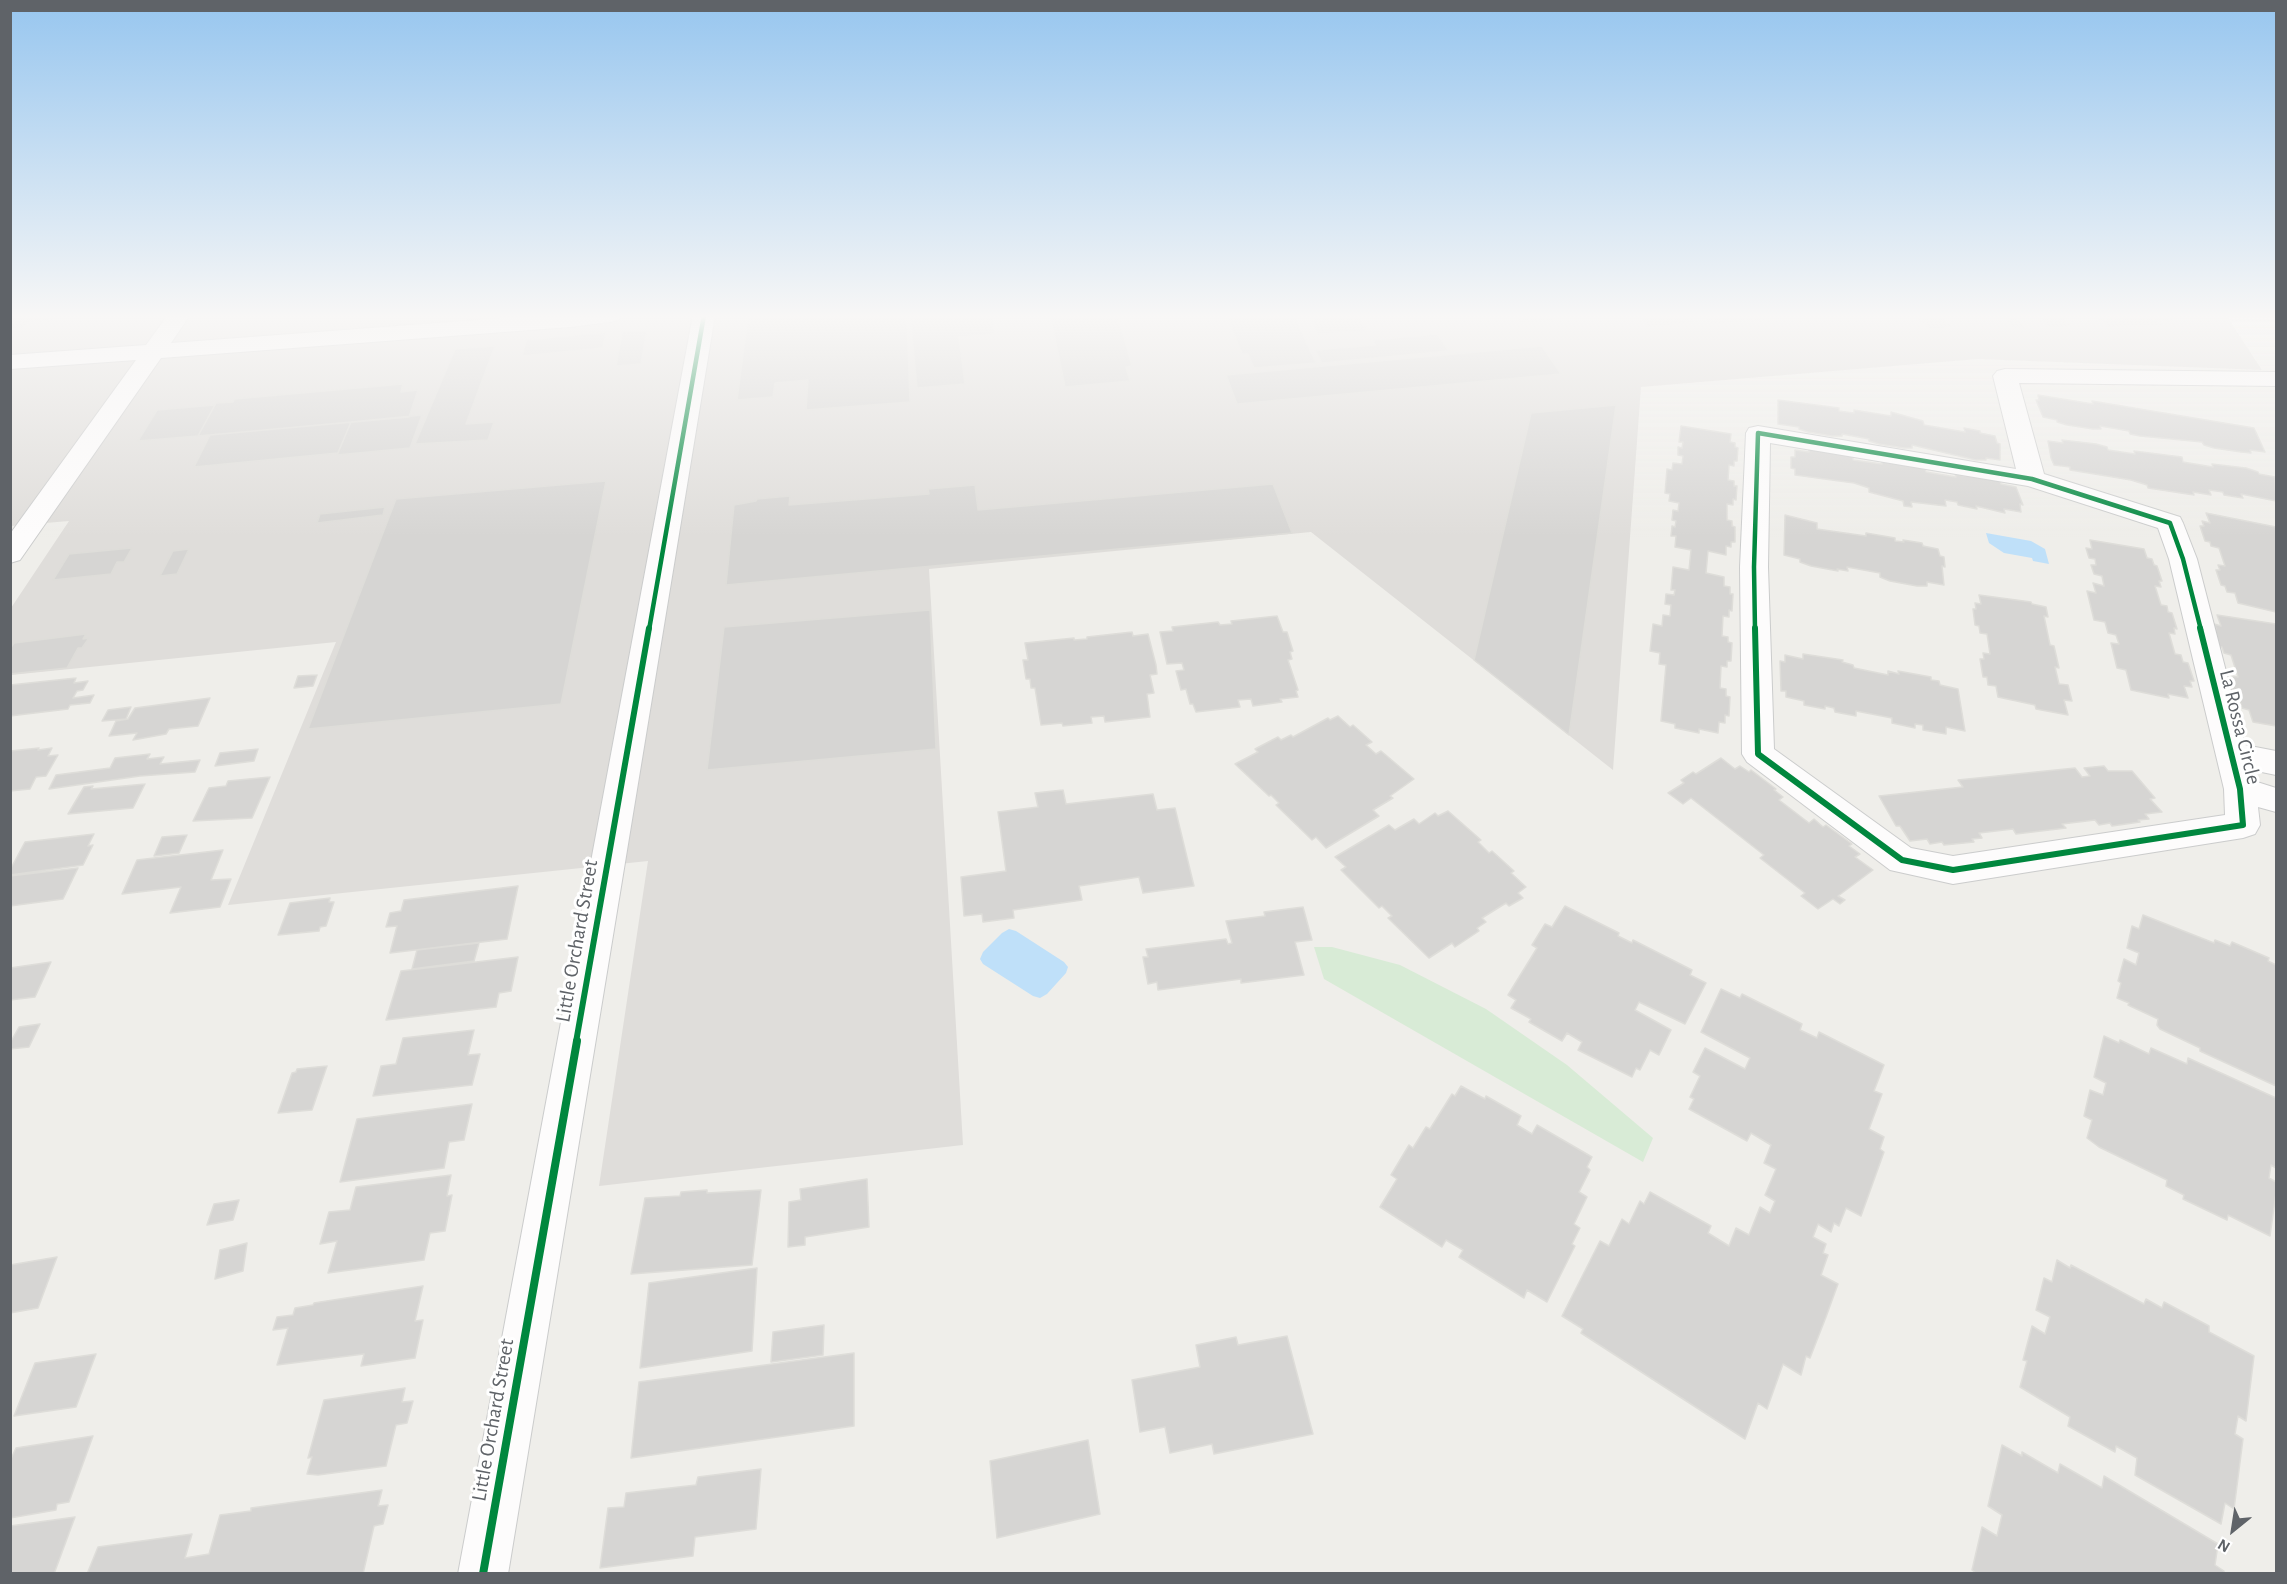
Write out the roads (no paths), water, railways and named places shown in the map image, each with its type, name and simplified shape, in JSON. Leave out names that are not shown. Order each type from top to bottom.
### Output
[{"type":"street","points":[[10,554],[127,389]]},
{"type":"street","name":"Little Orchard Street","points":[[483,1574],[691,389]]},
{"type":"street","points":[[2008,389],[2032,479]]},
{"type":"street","name":"La Rossa Circle","points":[[1758,433],[2032,479],[2170,523],[2183,560],[2231,754],[2240,789],[2243,825],[1953,870],[1902,860],[1758,754],[1754,567],[1758,433]]},
{"type":"street","name":"La Rossa Circle","points":[[2231,754],[2277,764]]},
{"type":"street","name":"La Rossa Circle","points":[[2240,789],[2277,800]]},
{"type":"water","points":[[1986,533],[2031,541],[2045,549],[2049,564],[2004,553],[1989,543]]},
{"type":"water","points":[[1009,929],[1016,931],[1064,962],[1068,967],[1066,973],[1047,994],[1040,998],[1033,996],[983,964],[980,959],[983,952]]}]
